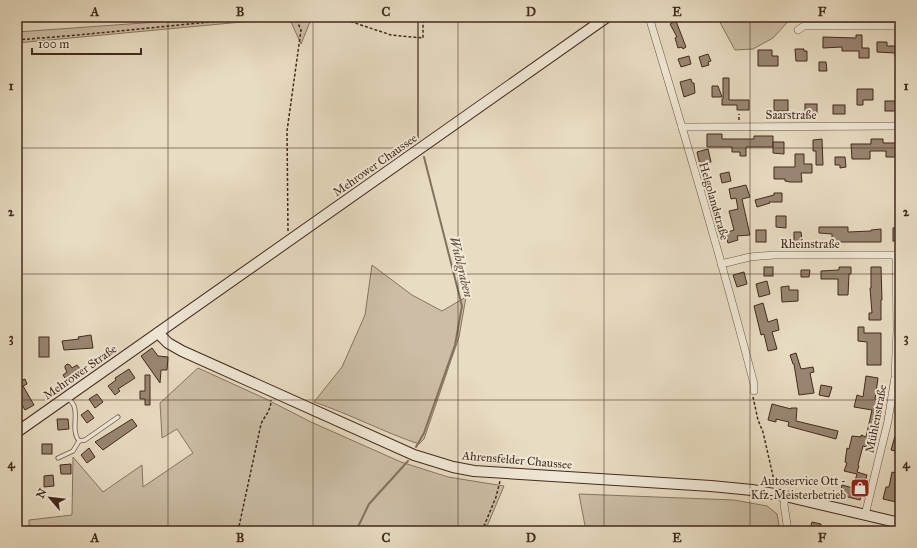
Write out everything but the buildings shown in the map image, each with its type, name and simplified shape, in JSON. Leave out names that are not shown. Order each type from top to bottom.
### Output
[{"type":"main road","name":"Mehrower Chaussee","points":[[158,333],[607,17]]},
{"type":"main road","name":"Ahrensfelder Chaussee","points":[[158,333],[168,343],[273,392],[407,452],[453,467],[500,473],[711,486],[752,490],[781,495],[900,523]]},
{"type":"main road","name":"Mehrower Straße","points":[[17,432],[158,333]]},
{"type":"street","name":"Helgolandstraße","points":[[649,17],[721,264],[754,391]]},
{"type":"street","points":[[798,30],[804,26],[900,26]]},
{"type":"street","name":"Saarstraße","points":[[682,128],[686,126],[900,126]]},
{"type":"street","name":"Rheinstraße","points":[[721,264],[750,257],[774,255],[898,255]]},
{"type":"street","name":"Mühlenstraße","points":[[865,515],[897,385],[898,255]]},
{"type":"street","points":[[781,495],[784,504],[788,531]]},
{"type":"lane","points":[[68,397],[74,406],[75,432],[76,438],[79,441]]},
{"type":"lane","points":[[58,458],[73,451],[79,441],[85,440],[118,417]]},
{"type":"path","points":[[17,40],[261,17]]},
{"type":"path","points":[[290,17],[297,21],[301,30],[287,131],[288,230],[292,239]]},
{"type":"path","points":[[297,21],[296,20],[346,20],[391,35],[423,38],[423,17]]},
{"type":"path","points":[[739,114],[739,119]]},
{"type":"path","points":[[754,391],[753,396],[758,420],[763,432],[781,495]]},
{"type":"path","points":[[238,531],[261,424],[264,416],[270,409],[273,392]]},
{"type":"path","points":[[482,531],[500,485],[500,473]]},
{"type":"shaded area","points":[[227,17],[312,17],[301,44],[291,22],[274,19],[17,43],[17,32]]},
{"type":"shaded area","points":[[717,17],[792,17],[773,38],[753,49],[735,50]]},
{"type":"shaded area","points":[[372,265],[412,295],[442,311],[466,297],[459,337],[424,439],[419,444],[314,402],[342,367],[365,315]]},
{"type":"shaded area","points":[[198,368],[266,399],[311,422],[401,462],[448,477],[504,486],[485,531],[29,531],[29,520],[72,515],[73,457],[103,492],[142,465],[143,487],[193,453],[177,429],[162,438],[160,403]]},
{"type":"shaded area","points":[[579,494],[734,500],[767,506],[777,514],[780,531],[586,531]]},
{"type":"waterway","name":"Wuhlgraben","points":[[418,17],[418,139]]},
{"type":"waterway","name":"Wuhlgraben","points":[[416,447],[424,433],[455,345],[462,306],[424,157]]},
{"type":"waterway","name":"Wuhlgraben","points":[[356,531],[369,504],[408,461]]},
{"type":"waterway","points":[[31,526],[31,531]]},
{"type":"place","name":"Autoservice Ott - Kfz-Meisterbetrieb","points":[[860,488]]}]
